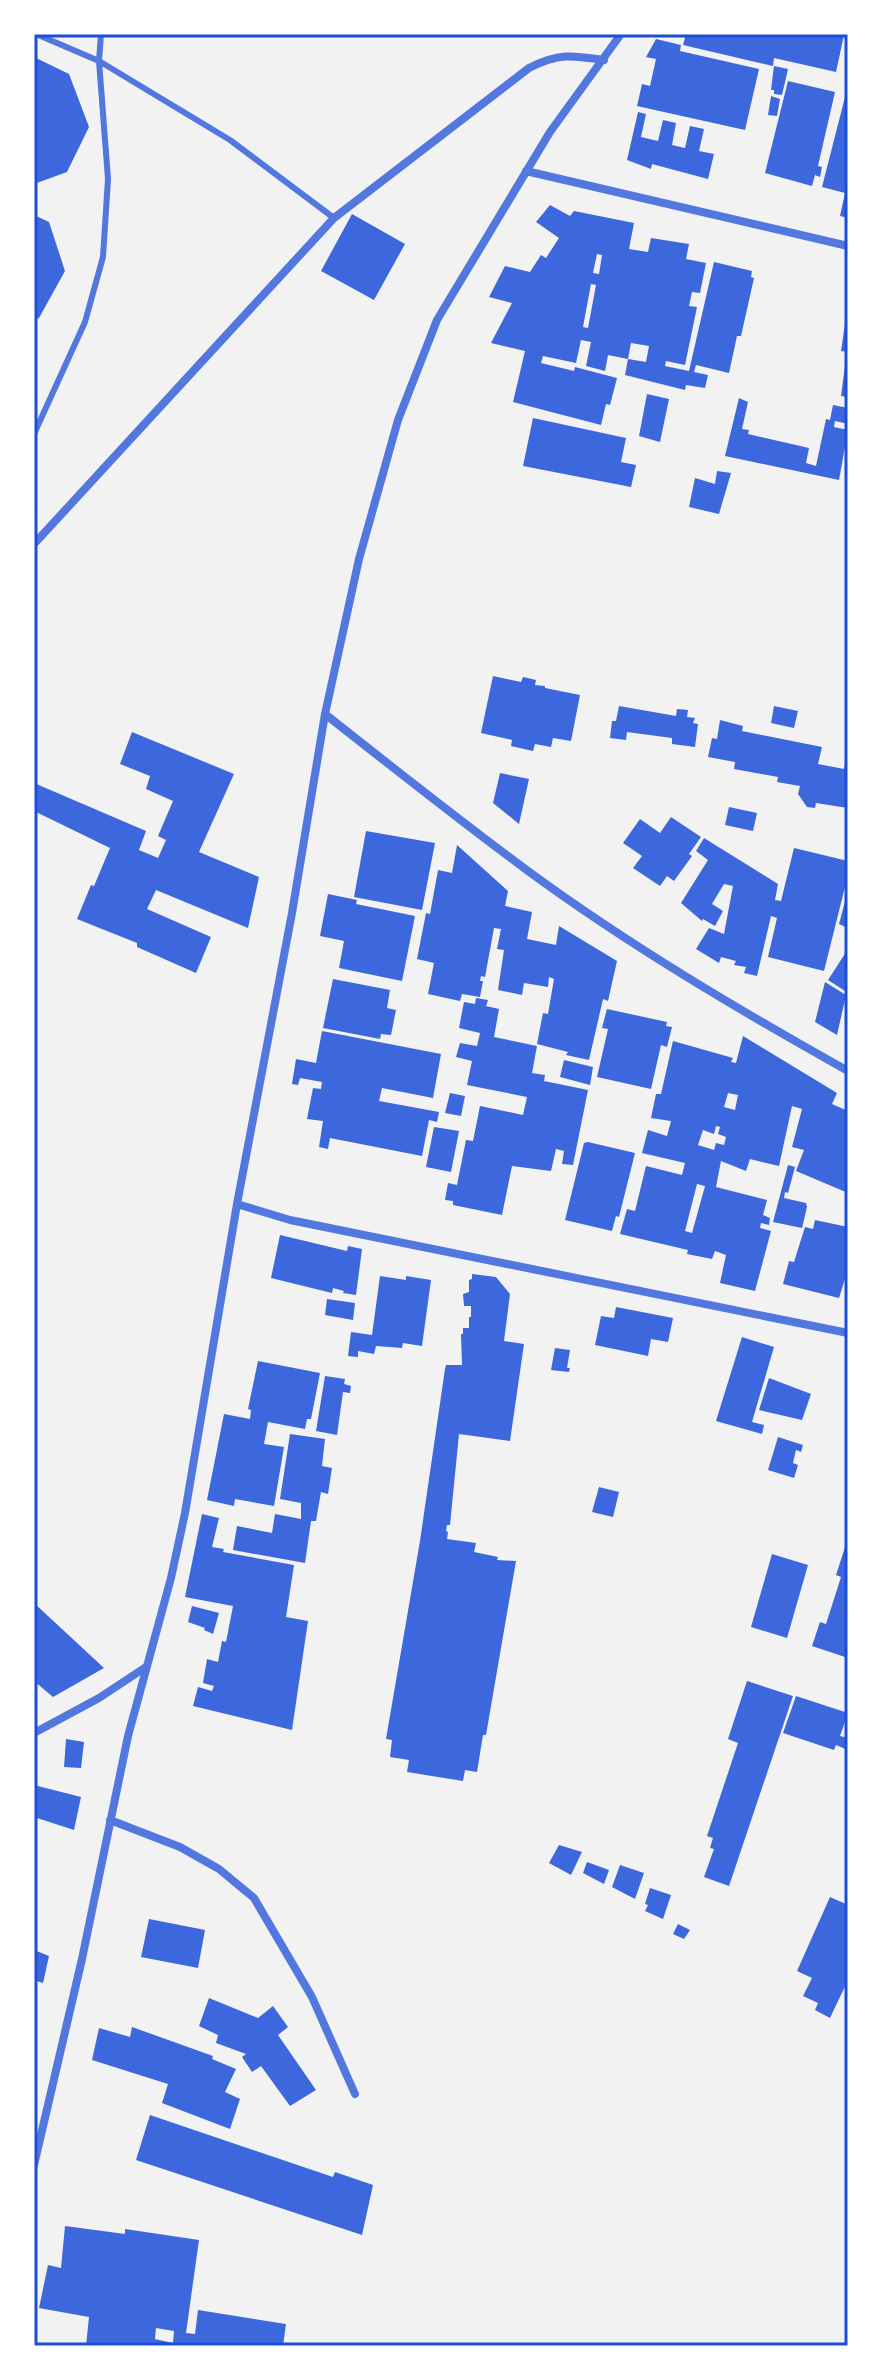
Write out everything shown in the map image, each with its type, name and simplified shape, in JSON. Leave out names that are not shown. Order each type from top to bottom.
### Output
[{"type":"street","points":[[34,2165],[82,1959],[128,1736],[185,1513],[325,714],[359,559],[398,420],[437,320],[526,171],[621,34]]},
{"type":"street","points":[[34,544],[334,218],[529,68],[548,58],[566,55],[604,60]]},
{"type":"street","points":[[526,171],[848,246]]},
{"type":"street","points":[[325,714],[530,872],[644,949],[848,1071]]},
{"type":"street","points":[[237,1204],[320,1226],[848,1333]]},
{"type":"street","points":[[34,1733],[99,1698],[147,1666]]},
{"type":"street","points":[[110,1820],[180,1847],[219,1869],[254,1898],[312,1997],[355,2094]]},
{"type":"lane","points":[[36,34],[99,61],[230,140],[334,218]]},
{"type":"lane","points":[[34,434],[85,322],[103,257],[108,179],[99,61],[101,34]]},
{"type":"building","points":[[686,34],[844,35],[836,72],[774,58],[773,66],[683,45]]},
{"type":"building","points":[[656,39],[681,45],[680,51],[759,69],[745,130],[637,106],[642,84],[650,86],[656,59],[646,57]]},
{"type":"building","points":[[34,57],[69,74],[89,127],[67,172],[34,184]]},
{"type":"building","points":[[774,66],[788,69],[782,95],[774,94],[771,90]]},
{"type":"building","points":[[788,81],[835,92],[818,166],[822,167],[820,177],[815,175],[812,186],[765,173]]},
{"type":"building","points":[[771,96],[780,99],[777,116],[768,115]]},
{"type":"building","points":[[845,97],[848,97],[848,218],[840,216],[845,193],[822,187]]},
{"type":"building","points":[[638,112],[646,114],[641,137],[658,141],[663,120],[676,123],[672,145],[685,148],[690,126],[704,129],[699,151],[714,154],[708,179],[652,164],[651,169],[627,160]]},
{"type":"building","points":[[550,205],[570,216],[574,211],[634,223],[629,249],[648,252],[651,238],[689,244],[686,259],[706,263],[700,293],[692,292],[689,306],[697,307],[685,365],[666,361],[665,366],[689,371],[714,262],[752,271],[751,277],[754,278],[741,336],[737,336],[729,373],[696,365],[694,372],[708,375],[705,388],[686,385],[685,390],[625,375],[628,359],[608,355],[605,371],[586,366],[591,342],[581,340],[576,363],[543,356],[541,363],[574,371],[575,367],[617,378],[601,425],[513,402],[525,351],[491,343],[512,303],[489,297],[505,266],[530,272],[541,255],[546,258],[559,238],[536,222]],"holes":[[[597,254],[602,255],[599,274],[593,273]],[[591,284],[596,285],[588,328],[583,327]],[[631,343],[649,346],[646,362],[628,359]]]},
{"type":"building","points":[[352,214],[405,244],[374,300],[321,271]]},
{"type":"building","points":[[34,215],[49,222],[65,271],[39,318],[34,320]]},
{"type":"building","points":[[848,317],[848,352],[841,351]]},
{"type":"building","points":[[848,358],[848,397],[841,396]]},
{"type":"building","points":[[647,394],[669,399],[660,442],[639,436]]},
{"type":"building","points":[[739,398],[748,402],[742,429],[749,430],[748,434],[809,448],[806,463],[816,466],[826,419],[830,420],[833,405],[848,408],[848,424],[835,421],[834,427],[848,430],[839,480],[725,456]]},
{"type":"building","points":[[533,418],[626,438],[621,462],[636,465],[631,487],[523,466]]},
{"type":"building","points":[[717,471],[731,473],[719,514],[689,507],[695,478],[715,484]]},
{"type":"building","points":[[493,676],[521,682],[523,677],[536,680],[535,685],[580,695],[571,741],[553,738],[551,747],[535,744],[533,751],[511,746],[512,740],[481,733]]},
{"type":"building","points":[[619,706],[676,716],[677,709],[688,710],[687,717],[695,718],[693,723],[698,724],[695,747],[672,744],[672,738],[627,732],[626,740],[610,738],[612,721],[616,721]]},
{"type":"building","points":[[774,706],[798,711],[794,728],[771,723]]},
{"type":"building","points":[[720,720],[743,726],[742,731],[822,747],[818,764],[844,769],[845,764],[848,765],[848,808],[816,803],[815,808],[807,807],[798,794],[800,786],[777,782],[778,777],[734,769],[735,762],[708,757],[712,738],[717,739]]},
{"type":"building","points":[[132,732],[234,774],[199,852],[259,877],[248,928],[156,890],[147,909],[211,937],[196,973],[137,947],[137,943],[77,919],[110,848],[34,811],[34,783],[146,831],[139,850],[158,858],[166,840],[158,836],[173,801],[146,789],[150,776],[120,764]]},
{"type":"building","points":[[500,773],[529,779],[519,824],[493,803]]},
{"type":"building","points":[[729,807],[757,813],[753,831],[725,825]]},
{"type":"building","points":[[671,817],[701,837],[674,881],[667,876],[660,886],[633,868],[642,856],[623,843],[640,819],[660,833]]},
{"type":"building","points":[[366,831],[435,843],[422,910],[354,897]]},
{"type":"building","points":[[704,838],[778,884],[775,900],[781,901],[794,848],[848,861],[848,875],[824,971],[768,957],[777,918],[771,916],[757,976],[744,973],[746,967],[734,965],[736,961],[721,957],[719,963],[696,949],[709,928],[724,934],[733,886],[724,884],[712,904],[723,911],[715,926],[702,921],[681,903],[708,860],[696,851]]},
{"type":"building","points":[[457,845],[508,891],[505,906],[532,912],[527,939],[556,945],[559,926],[617,961],[608,1001],[603,999],[589,1060],[537,1044],[543,1013],[548,1014],[554,979],[549,977],[548,987],[524,983],[522,995],[498,990],[504,950],[497,949],[501,929],[494,928],[485,977],[481,976],[480,997],[462,994],[460,1001],[428,994],[434,963],[417,959],[438,870],[452,873]]},
{"type":"building","points":[[328,894],[357,900],[356,904],[415,916],[402,981],[339,968],[344,941],[320,936]]},
{"type":"building","points":[[848,894],[848,928],[839,924]]},
{"type":"building","points":[[848,949],[848,993],[828,980]]},
{"type":"building","points":[[333,979],[390,990],[387,1008],[396,1010],[391,1035],[381,1034],[380,1039],[323,1028]]},
{"type":"building","points":[[825,982],[846,995],[837,1035],[815,1022]]},
{"type":"building","points":[[476,998],[488,1000],[486,1006],[499,1009],[494,1037],[537,1046],[532,1073],[545,1075],[544,1081],[588,1090],[573,1165],[562,1164],[564,1151],[556,1149],[551,1171],[512,1166],[502,1215],[453,1205],[453,1201],[445,1200],[448,1183],[457,1185],[466,1140],[473,1141],[480,1106],[523,1115],[527,1097],[467,1085],[472,1061],[456,1057],[460,1043],[477,1046],[480,1033],[459,1028],[464,1002],[475,1004]]},
{"type":"building","points":[[607,1009],[667,1022],[666,1026],[672,1027],[667,1047],[661,1045],[651,1089],[597,1077],[608,1029],[602,1028]]},
{"type":"building","points":[[322,1031],[441,1054],[433,1098],[382,1088],[379,1101],[439,1112],[437,1122],[429,1120],[422,1156],[330,1138],[328,1149],[319,1147],[323,1121],[307,1119],[313,1088],[321,1089],[322,1082],[300,1078],[298,1085],[292,1084],[296,1059],[316,1063]]},
{"type":"building","points":[[743,1036],[837,1093],[832,1104],[848,1111],[848,1193],[796,1171],[804,1150],[792,1147],[802,1109],[792,1106],[779,1166],[750,1159],[746,1171],[721,1161],[716,1187],[767,1200],[763,1215],[770,1218],[769,1225],[761,1223],[760,1228],[771,1231],[755,1291],[720,1283],[726,1255],[715,1251],[712,1259],[620,1234],[627,1209],[635,1211],[646,1166],[682,1175],[685,1163],[642,1153],[648,1130],[667,1136],[671,1121],[651,1118],[656,1094],[661,1094],[673,1041],[733,1058],[731,1062],[736,1063]],"holes":[[[728,1093],[738,1095],[735,1110],[724,1107]],[[716,1126],[720,1127],[718,1134],[726,1137],[724,1145],[716,1143],[714,1150],[698,1145],[703,1130],[714,1134]],[[697,1184],[705,1186],[692,1233],[685,1231]]]},
{"type":"building","points":[[564,1060],[593,1067],[590,1085],[560,1077]]},
{"type":"building","points":[[450,1093],[465,1096],[461,1116],[445,1113]]},
{"type":"building","points":[[434,1127],[459,1131],[451,1172],[426,1167]]},
{"type":"building","points":[[584,1143],[635,1153],[619,1217],[616,1216],[612,1231],[565,1220]]},
{"type":"building","points":[[788,1165],[795,1167],[784,1198],[806,1203],[802,1228],[773,1222]]},
{"type":"building","points":[[815,1220],[848,1227],[848,1269],[839,1298],[783,1284],[789,1261],[794,1262],[805,1227],[813,1229]]},
{"type":"building","points":[[280,1235],[347,1251],[348,1246],[362,1249],[356,1295],[333,1288],[332,1293],[271,1278]]},
{"type":"building","points":[[472,1274],[496,1277],[510,1294],[504,1341],[524,1344],[510,1441],[459,1434],[447,1539],[476,1543],[474,1552],[498,1557],[497,1560],[516,1561],[486,1735],[483,1735],[477,1772],[465,1770],[463,1781],[407,1772],[409,1760],[390,1757],[392,1740],[386,1739],[445,1369],[446,1365],[462,1365],[461,1334],[463,1328],[469,1328],[471,1317],[471,1306],[464,1306],[463,1294],[469,1292]]},
{"type":"building","points":[[380,1276],[431,1280],[422,1346],[403,1343],[402,1348],[376,1346],[374,1354],[358,1351],[358,1357],[348,1356],[351,1332],[372,1335]]},
{"type":"building","points":[[327,1299],[355,1303],[353,1320],[325,1315]]},
{"type":"building","points":[[616,1307],[673,1318],[668,1342],[651,1339],[648,1356],[595,1345],[601,1316],[614,1318]]},
{"type":"building","points":[[742,1337],[774,1347],[752,1422],[764,1425],[762,1434],[716,1421]]},
{"type":"building","points":[[555,1348],[570,1350],[569,1372],[551,1370]]},
{"type":"building","points":[[258,1361],[320,1373],[311,1419],[307,1419],[305,1429],[268,1422],[264,1444],[284,1447],[274,1506],[235,1499],[234,1506],[207,1500],[224,1414],[250,1419],[251,1410],[248,1409]]},
{"type":"building","points":[[325,1376],[345,1379],[344,1384],[351,1386],[350,1393],[343,1392],[337,1435],[316,1431]]},
{"type":"building","points":[[769,1378],[811,1394],[802,1420],[759,1410]]},
{"type":"building","points":[[290,1434],[325,1439],[322,1466],[332,1468],[328,1494],[321,1492],[316,1521],[311,1521],[305,1563],[233,1550],[237,1526],[272,1533],[275,1514],[301,1519],[301,1503],[280,1499]]},
{"type":"building","points":[[778,1437],[803,1445],[801,1452],[796,1450],[793,1463],[798,1465],[794,1478],[768,1470]]},
{"type":"building","points":[[599,1487],[619,1492],[613,1517],[592,1512]]},
{"type":"building","points":[[202,1514],[219,1518],[212,1547],[224,1549],[223,1552],[294,1565],[286,1617],[308,1621],[292,1730],[193,1706],[198,1687],[212,1691],[214,1686],[203,1683],[207,1659],[218,1662],[222,1641],[226,1642],[233,1606],[185,1597]]},
{"type":"building","points":[[847,1541],[848,1658],[812,1646],[820,1622],[826,1624],[841,1577],[836,1575]]},
{"type":"building","points":[[772,1554],[808,1565],[787,1638],[751,1627]]},
{"type":"building","points":[[34,1603],[104,1668],[53,1697],[34,1681]]},
{"type":"building","points":[[192,1606],[219,1613],[213,1634],[188,1622]]},
{"type":"building","points":[[747,1681],[793,1696],[729,1886],[704,1877],[714,1849],[710,1848],[713,1838],[707,1836],[738,1743],[728,1739]]},
{"type":"building","points":[[796,1696],[848,1713],[840,1736],[848,1738],[848,1750],[836,1745],[834,1750],[783,1733]]},
{"type":"building","points":[[66,1739],[84,1742],[81,1768],[64,1767]]},
{"type":"building","points":[[34,1785],[81,1797],[74,1830],[34,1817]]},
{"type":"building","points":[[559,1845],[582,1852],[571,1875],[549,1863]]},
{"type":"building","points":[[587,1862],[609,1870],[604,1884],[583,1873]]},
{"type":"building","points":[[620,1865],[644,1873],[635,1899],[612,1887]]},
{"type":"building","points":[[650,1888],[671,1895],[663,1919],[645,1911]]},
{"type":"building","points":[[830,1897],[848,1905],[848,1980],[830,2018],[815,2010],[818,2003],[803,1996],[812,1978],[797,1971]]},
{"type":"building","points":[[149,1919],[205,1930],[198,1968],[141,1957]]},
{"type":"building","points":[[678,1924],[690,1930],[684,1939],[673,1934]]},
{"type":"building","points":[[34,1950],[49,1956],[43,1983],[34,1980]]},
{"type":"building","points":[[209,1998],[258,2018],[273,2006],[288,2027],[278,2035],[316,2090],[290,2106],[261,2066],[252,2072],[242,2057],[246,2054],[216,2043],[218,2035],[199,2026]]},
{"type":"building","points":[[132,2027],[213,2056],[212,2059],[236,2069],[225,2092],[240,2099],[230,2129],[162,2103],[168,2084],[92,2060],[99,2028],[130,2037]]},
{"type":"building","points":[[150,2115],[333,2177],[335,2172],[373,2185],[362,2235],[136,2160]]},
{"type":"building","points":[[65,2226],[125,2234],[125,2229],[199,2240],[186,2333],[195,2334],[198,2310],[286,2324],[283,2346],[86,2346],[89,2317],[39,2308],[48,2265],[61,2268]],"holes":[[[156,2328],[174,2331],[173,2343],[155,2339]]]}]
